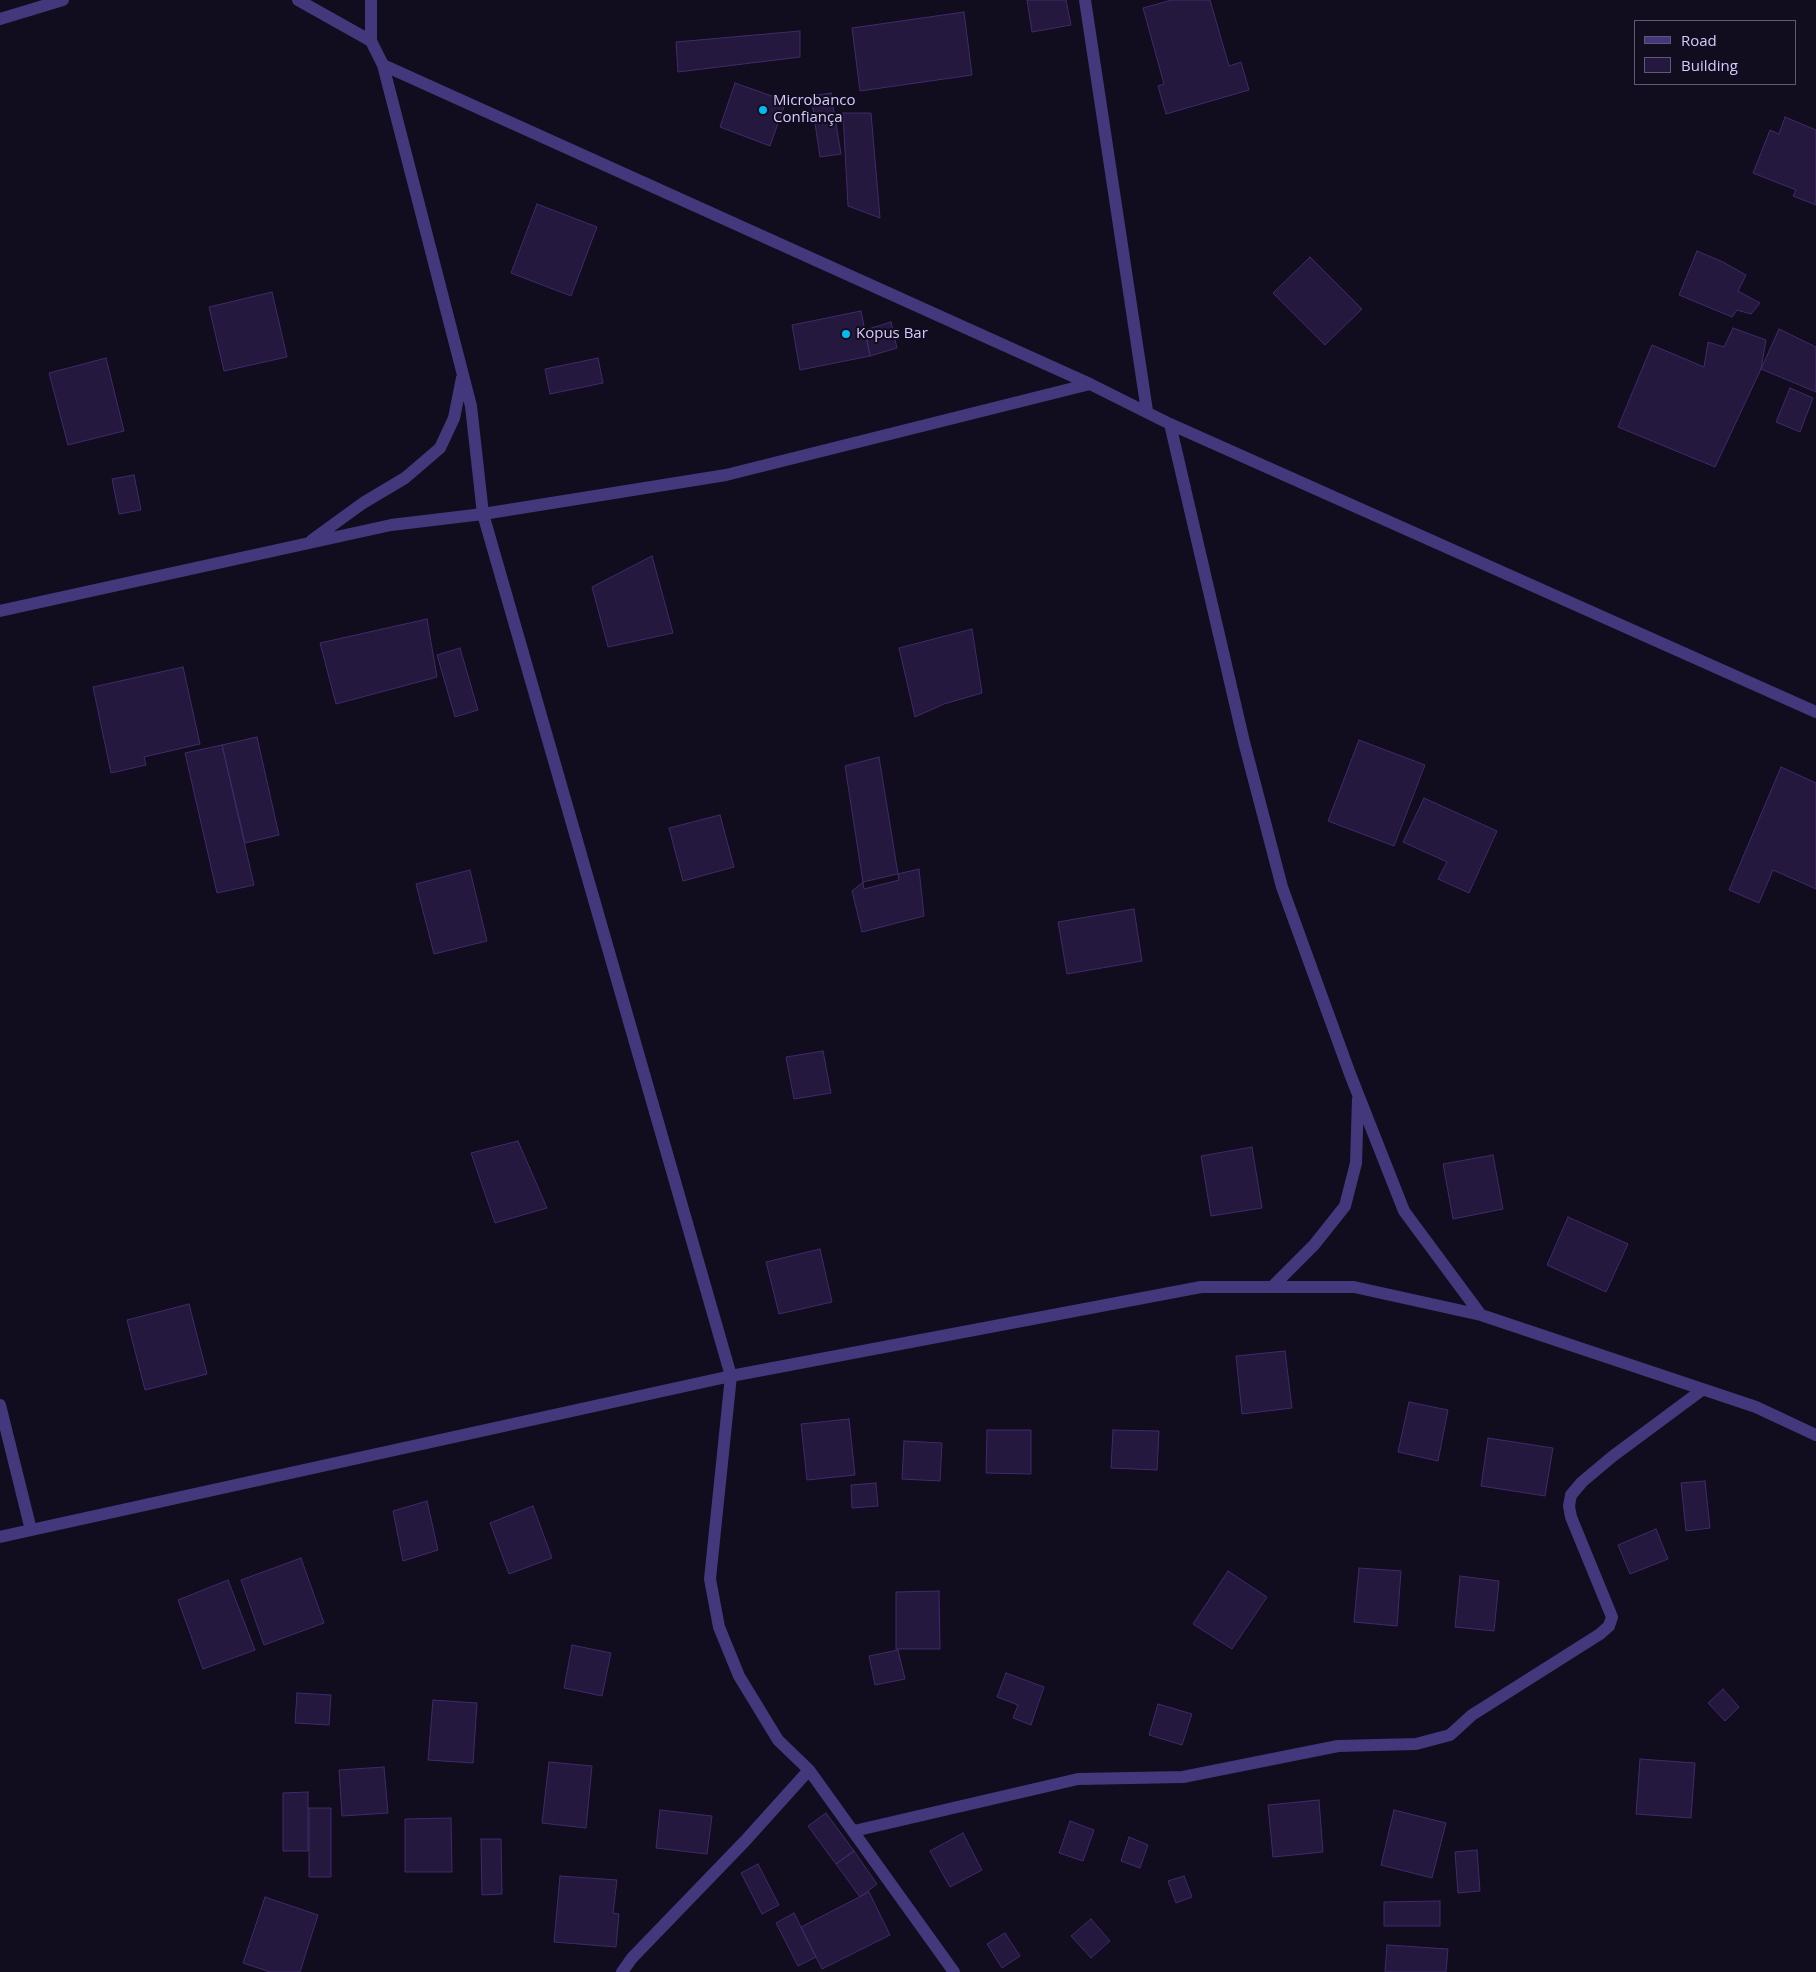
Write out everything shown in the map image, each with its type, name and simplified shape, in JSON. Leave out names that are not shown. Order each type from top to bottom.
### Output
[{"type":"street","points":[[0,19],[63,0]]},
{"type":"street","points":[[298,0],[371,42]]},
{"type":"street","points":[[372,0],[371,42],[383,65],[471,406],[482,514],[731,1376],[710,1579],[719,1627],[740,1676],[778,1740],[809,1770],[954,1972]]},
{"type":"street","points":[[1085,0],[1147,411]]},
{"type":"street","points":[[383,65],[1090,384],[1170,424],[1816,712]]},
{"type":"street","points":[[308,543],[363,503],[405,478],[440,448],[454,418],[463,373]]},
{"type":"street","points":[[0,611],[391,525],[482,514],[726,475],[1090,384]]},
{"type":"street","points":[[1170,424],[1244,742],[1282,887],[1358,1094],[1404,1211],[1481,1315]]},
{"type":"street","points":[[1272,1287],[1314,1245],[1345,1206],[1356,1163],[1358,1094]]},
{"type":"street","points":[[0,1536],[731,1376],[1201,1287],[1354,1287],[1481,1315],[1756,1407],[1816,1435]]},
{"type":"street","points":[[854,1831],[1078,1780],[1183,1777],[1338,1746],[1416,1744],[1450,1735],[1472,1715],[1600,1634],[1609,1626],[1612,1617],[1571,1517],[1569,1506],[1571,1495],[1582,1482],[1613,1456],[1702,1390]]},
{"type":"street","points":[[0,1405],[31,1530]]},
{"type":"street","points":[[622,1972],[632,1958],[745,1841],[809,1770]]},
{"type":"building","points":[[1027,0],[1066,0],[1071,25],[1032,32]]},
{"type":"building","points":[[1172,0],[1210,0],[1229,66],[1241,62],[1249,90],[1166,114],[1158,86],[1164,84],[1143,8]]},
{"type":"building","points":[[964,12],[972,75],[860,91],[852,28]]},
{"type":"building","points":[[800,31],[800,57],[678,72],[676,42]]},
{"type":"building","points":[[735,83],[786,101],[770,146],[720,127]]},
{"type":"building","points":[[831,93],[841,154],[820,157],[811,96]]},
{"type":"building","points":[[843,113],[871,113],[880,218],[848,206]]},
{"type":"building","points":[[1785,117],[1816,130],[1816,205],[1793,196],[1796,190],[1753,173],[1770,130],[1779,134]]},
{"type":"building","points":[[537,204],[597,227],[571,296],[511,273]]},
{"type":"building","points":[[1697,251],[1723,262],[1746,275],[1738,291],[1760,303],[1751,314],[1737,310],[1732,317],[1679,295]]},
{"type":"building","points":[[1310,257],[1362,309],[1325,345],[1273,293]]},
{"type":"building","points":[[272,292],[287,357],[224,371],[209,307]]},
{"type":"building","points":[[861,311],[870,356],[800,370],[792,325]]},
{"type":"building","points":[[891,322],[897,348],[870,356],[865,330]]},
{"type":"building","points":[[1733,328],[1766,340],[1761,369],[1715,467],[1618,427],[1652,345],[1704,367],[1708,342],[1724,347]]},
{"type":"building","points":[[1779,329],[1816,347],[1816,392],[1761,369]]},
{"type":"building","points":[[106,358],[124,431],[68,445],[49,373]]},
{"type":"building","points":[[598,358],[603,383],[550,394],[545,369]]},
{"type":"building","points":[[1790,388],[1813,398],[1800,432],[1776,422]]},
{"type":"building","points":[[134,475],[141,510],[119,514],[112,479]]},
{"type":"building","points":[[652,556],[673,633],[608,647],[592,587]]},
{"type":"building","points":[[427,619],[437,677],[336,704],[320,643]]},
{"type":"building","points":[[972,629],[982,693],[944,704],[915,717],[899,648]]},
{"type":"building","points":[[460,648],[478,710],[455,717],[437,655]]},
{"type":"building","points":[[183,667],[200,744],[144,757],[146,765],[111,773],[93,687]]},
{"type":"building","points":[[257,737],[279,835],[245,843],[222,745]]},
{"type":"building","points":[[1359,740],[1425,765],[1394,846],[1328,821]]},
{"type":"building","points":[[222,745],[254,885],[217,893],[185,753]]},
{"type":"building","points":[[879,757],[899,880],[864,889],[845,766]]},
{"type":"building","points":[[1781,767],[1816,783],[1816,889],[1773,870],[1759,903],[1729,890]]},
{"type":"building","points":[[1424,798],[1497,831],[1469,893],[1438,879],[1447,862],[1403,842]]},
{"type":"building","points":[[720,815],[734,867],[683,881],[669,828]]},
{"type":"building","points":[[919,869],[924,916],[862,932],[852,891],[863,882]]},
{"type":"building","points":[[470,870],[487,941],[434,954],[416,884]]},
{"type":"building","points":[[1134,909],[1142,961],[1067,974],[1058,922]]},
{"type":"building","points":[[823,1051],[831,1093],[794,1099],[786,1057]]},
{"type":"building","points":[[518,1141],[547,1208],[495,1223],[471,1153]]},
{"type":"building","points":[[1252,1147],[1262,1208],[1211,1216],[1201,1156]]},
{"type":"building","points":[[1493,1155],[1503,1209],[1453,1219],[1443,1164]]},
{"type":"building","points":[[1568,1217],[1628,1244],[1606,1292],[1547,1265]]},
{"type":"building","points":[[820,1249],[832,1302],[779,1314],[766,1262]]},
{"type":"building","points":[[189,1304],[207,1374],[145,1390],[127,1320]]},
{"type":"building","points":[[1285,1351],[1292,1408],[1242,1414],[1236,1356]]},
{"type":"building","points":[[1409,1402],[1448,1410],[1438,1461],[1398,1452]]},
{"type":"building","points":[[849,1419],[855,1475],[807,1480],[801,1424]]},
{"type":"building","points":[[987,1430],[1031,1430],[1031,1474],[986,1473]]},
{"type":"building","points":[[1113,1430],[1159,1431],[1157,1470],[1111,1468]]},
{"type":"building","points":[[1488,1438],[1553,1448],[1545,1496],[1481,1486]]},
{"type":"building","points":[[904,1441],[942,1443],[940,1481],[902,1479]]},
{"type":"building","points":[[1705,1481],[1710,1528],[1686,1531],[1681,1483]]},
{"type":"building","points":[[876,1483],[878,1506],[852,1508],[851,1485]]},
{"type":"building","points":[[427,1501],[438,1550],[403,1561],[393,1511]]},
{"type":"building","points":[[533,1506],[552,1558],[509,1574],[490,1523]]},
{"type":"building","points":[[1656,1529],[1668,1559],[1630,1574],[1618,1545]]},
{"type":"building","points":[[301,1558],[324,1623],[264,1645],[241,1580]]},
{"type":"building","points":[[1359,1568],[1401,1571],[1397,1626],[1354,1622]]},
{"type":"building","points":[[1228,1571],[1267,1597],[1232,1649],[1193,1624]]},
{"type":"building","points":[[1460,1576],[1499,1581],[1494,1631],[1455,1627]]},
{"type":"building","points":[[228,1580],[255,1650],[203,1669],[178,1600]]},
{"type":"building","points":[[939,1591],[940,1649],[896,1649],[896,1592]]},
{"type":"building","points":[[572,1645],[611,1653],[602,1696],[564,1688]]},
{"type":"building","points":[[898,1650],[905,1679],[875,1685],[869,1656]]},
{"type":"building","points":[[1006,1673],[1044,1687],[1031,1725],[1013,1718],[1018,1705],[997,1697]]},
{"type":"building","points":[[1723,1689],[1739,1707],[1725,1721],[1708,1703]]},
{"type":"building","points":[[297,1693],[331,1695],[329,1725],[295,1723]]},
{"type":"building","points":[[433,1700],[477,1703],[473,1763],[428,1760]]},
{"type":"building","points":[[1158,1704],[1192,1714],[1182,1745],[1149,1735]]},
{"type":"building","points":[[1640,1759],[1695,1763],[1691,1818],[1636,1814]]},
{"type":"building","points":[[549,1762],[592,1766],[586,1828],[542,1823]]},
{"type":"building","points":[[384,1767],[388,1813],[342,1816],[339,1770]]},
{"type":"building","points":[[308,1792],[308,1851],[283,1851],[283,1793]]},
{"type":"building","points":[[1319,1800],[1323,1852],[1273,1857],[1268,1805]]},
{"type":"building","points":[[309,1808],[331,1808],[331,1877],[309,1877]]},
{"type":"building","points":[[660,1810],[712,1816],[707,1854],[656,1848]]},
{"type":"building","points":[[1394,1810],[1446,1823],[1432,1878],[1381,1865]]},
{"type":"building","points":[[826,1813],[854,1851],[836,1864],[808,1826]]},
{"type":"building","points":[[451,1818],[452,1872],[405,1872],[405,1819]]},
{"type":"building","points":[[1070,1821],[1094,1830],[1083,1861],[1059,1853]]},
{"type":"building","points":[[963,1833],[982,1870],[950,1887],[930,1851]]},
{"type":"building","points":[[1129,1837],[1148,1845],[1140,1868],[1121,1861]]},
{"type":"building","points":[[481,1839],[501,1839],[502,1894],[482,1895]]},
{"type":"building","points":[[1477,1850],[1480,1891],[1458,1893],[1455,1852]]},
{"type":"building","points":[[854,1851],[877,1884],[860,1897],[836,1864]]},
{"type":"building","points":[[758,1864],[779,1905],[762,1914],[741,1873]]},
{"type":"building","points":[[560,1876],[617,1880],[613,1913],[619,1914],[616,1947],[554,1942]]},
{"type":"building","points":[[1184,1876],[1192,1897],[1176,1903],[1168,1881]]},
{"type":"building","points":[[869,1892],[890,1935],[822,1969],[801,1927]]},
{"type":"building","points":[[265,1897],[318,1915],[300,1972],[270,1972],[243,1963]]},
{"type":"building","points":[[1440,1901],[1440,1926],[1384,1926],[1384,1902]]},
{"type":"building","points":[[794,1913],[816,1957],[798,1966],[776,1923]]},
{"type":"building","points":[[1091,1919],[1110,1941],[1091,1958],[1071,1936]]},
{"type":"building","points":[[1005,1933],[1020,1956],[1002,1968],[987,1944]]},
{"type":"building","points":[[1387,1945],[1448,1949],[1446,1972],[1385,1972]]},
{"type":"place","name":"Microbanco Confiança","points":[[763,110]]},
{"type":"place","name":"Kopus Bar","points":[[846,334]]}]
